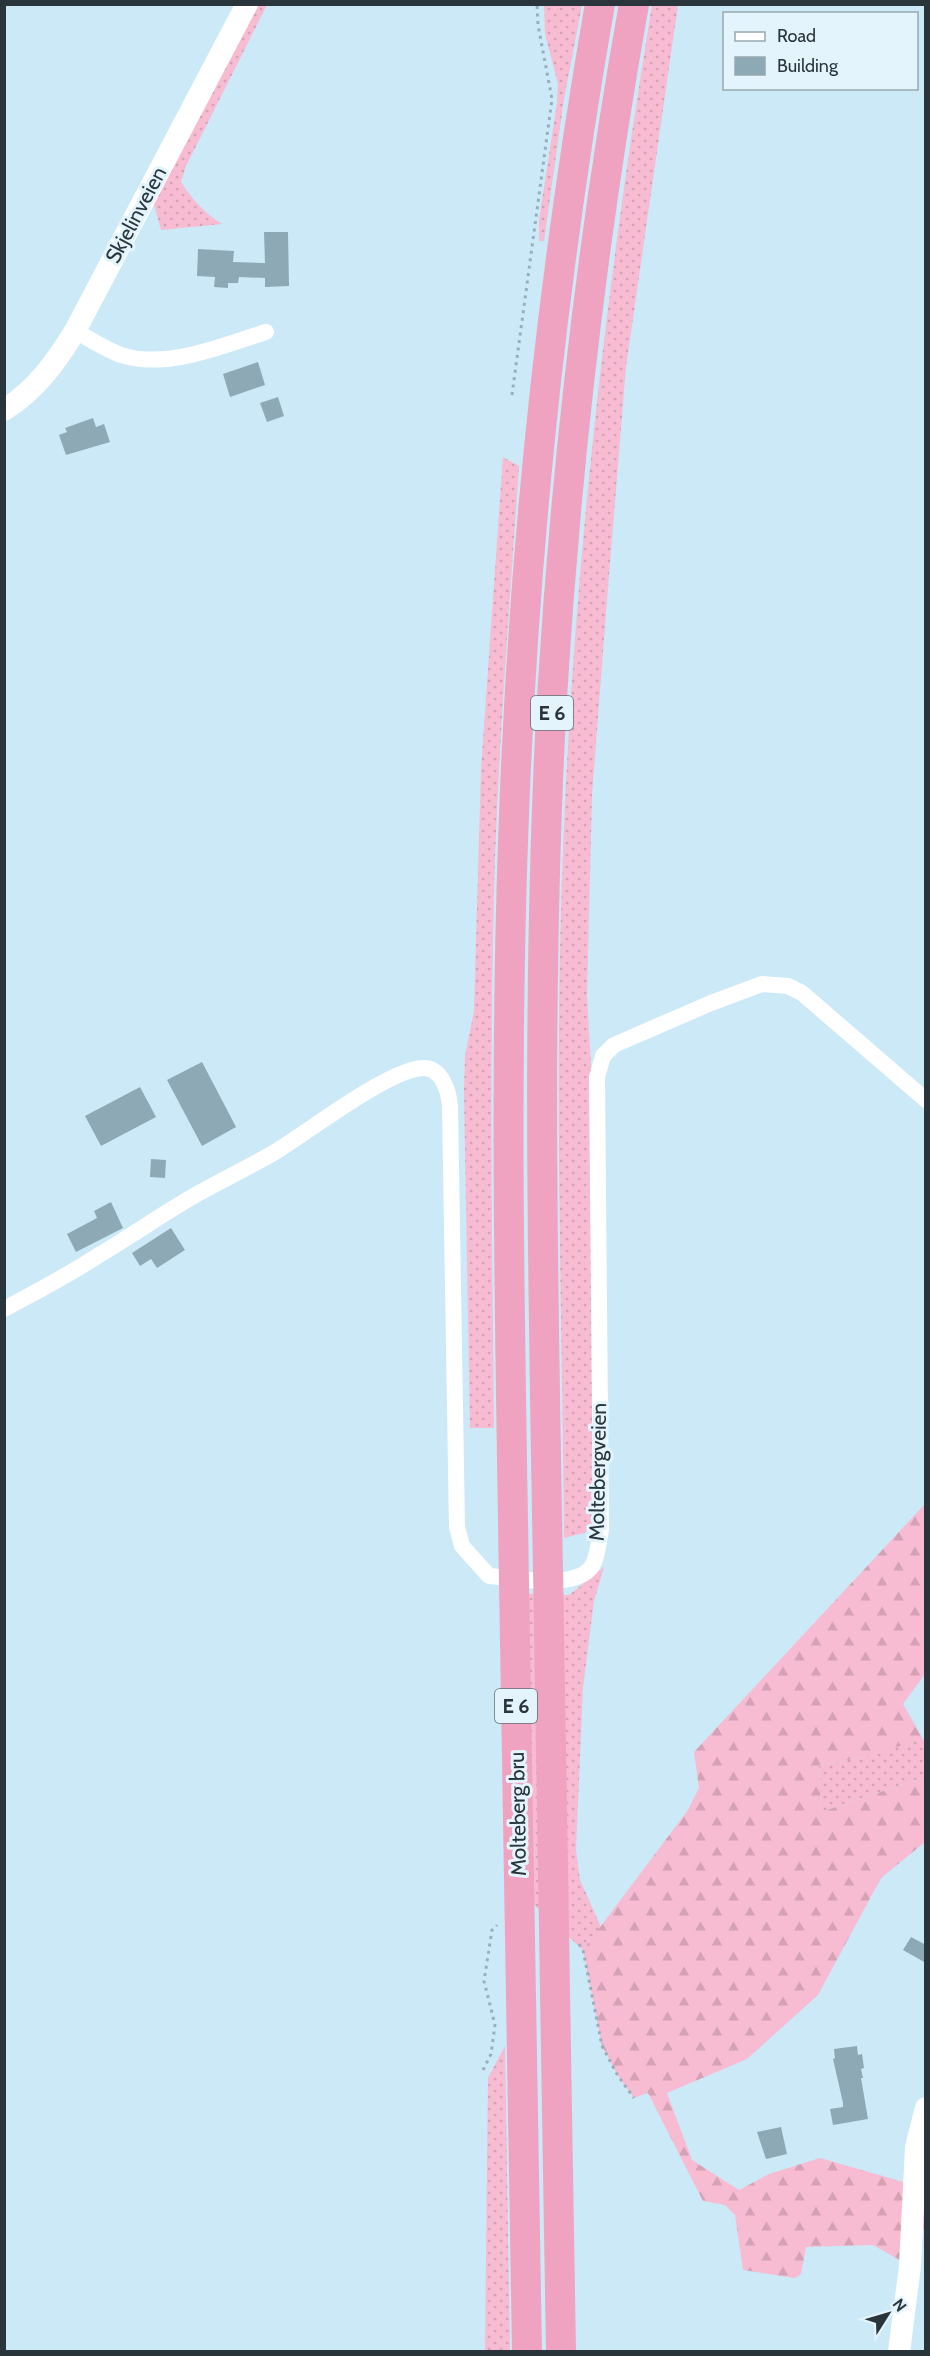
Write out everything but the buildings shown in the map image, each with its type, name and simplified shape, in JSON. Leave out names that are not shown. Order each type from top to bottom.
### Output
[{"type":"highway","name":"Molteberg bru","points":[[527,2352],[511,1425],[510,962],[514,814],[529,564],[554,313],[600,4]]},
{"type":"highway","name":"Molteberg bru","points":[[561,2352],[546,1427],[544,967],[552,696],[573,444],[586,332],[613,133],[634,4]]},
{"type":"main road","name":"Skjelinveien","points":[[4,410],[40,381],[60,356],[75,331],[247,4]]},
{"type":"main road","points":[[899,2352],[910,2266],[916,2147],[926,2108]]},
{"type":"street","points":[[75,331],[123,356],[165,359],[193,354],[266,332]]},
{"type":"street","name":"Moltebergveien","points":[[4,1309],[97,1257],[198,1194],[276,1151],[333,1112],[406,1071],[426,1068],[437,1074],[449,1090],[457,1527],[462,1545],[489,1576],[564,1581],[582,1576],[594,1564],[601,1530],[597,1077],[603,1056],[615,1045],[630,1037],[720,999],[762,984],[788,986],[802,993],[926,1100]]},
{"type":"path","points":[[512,395],[552,99],[538,25],[537,4]]},
{"type":"green space","points":[[258,5],[267,5],[186,166],[181,182],[199,205],[222,224],[161,230],[153,201]]},
{"type":"green space","points":[[544,5],[582,5],[564,99],[544,241],[539,241],[539,220],[558,84],[545,34]]},
{"type":"green space","points":[[652,5],[678,5],[626,367],[592,795],[587,996],[591,1065],[593,1525],[584,1533],[564,1538],[559,1022],[568,744],[594,426],[620,215]]},
{"type":"green space","points":[[503,457],[519,466],[502,711],[493,929],[494,1428],[470,1428],[465,1056],[474,1011],[481,769]]},
{"type":"green space","points":[[925,1504],[925,1674],[903,1704],[923,1739],[860,1758],[819,1765],[821,1812],[925,1777],[925,1842],[881,1878],[818,1995],[747,2059],[667,2093],[692,2160],[739,2190],[769,2174],[820,2158],[914,2185],[925,2108],[925,2229],[913,2231],[910,2266],[873,2245],[806,2247],[801,2274],[795,2278],[743,2270],[735,2215],[725,2205],[703,2201],[648,2093],[634,2098],[618,2076],[602,2046],[583,1950],[688,1810],[699,1788],[694,1752]]},
{"type":"green space","points":[[604,1567],[594,1601],[583,1687],[576,1850],[580,1880],[601,1927],[583,1950],[505,1878],[501,1593],[569,1595]]},
{"type":"green space","points":[[916,1739],[923,1739],[925,1744],[925,1777],[821,1812],[819,1765],[860,1758]]},
{"type":"green space","points":[[505,2046],[510,2351],[485,2351],[488,2078]]}]
